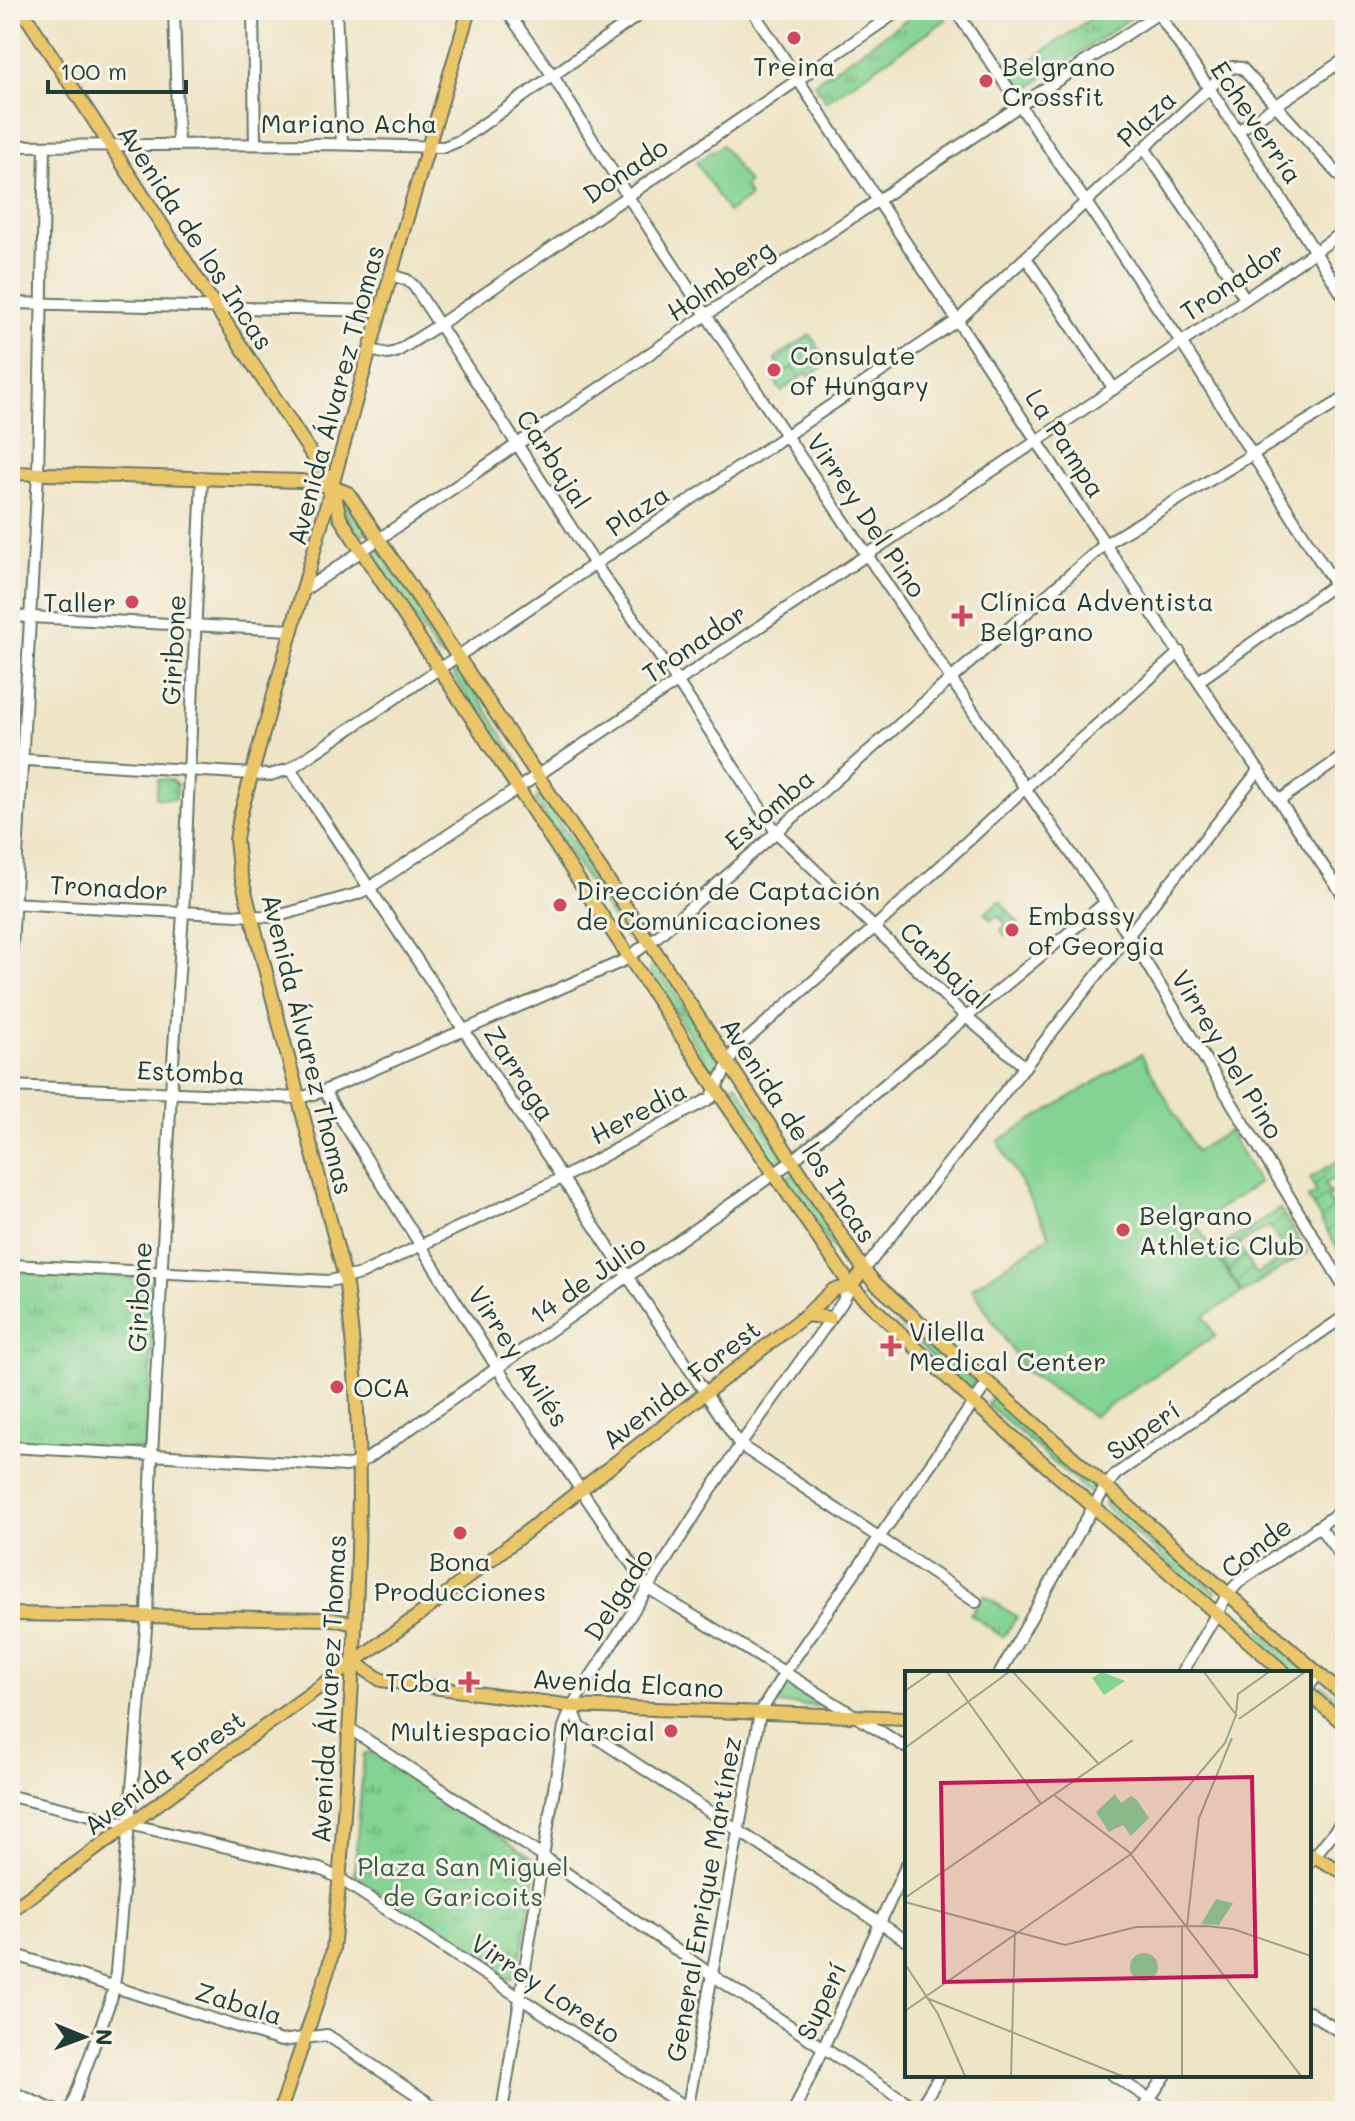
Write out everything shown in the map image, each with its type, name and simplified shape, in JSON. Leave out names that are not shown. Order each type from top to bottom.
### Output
[{"type":"main road","name":"Avenida de los Incas","points":[[22,10],[333,487],[340,518],[716,1089],[851,1286],[973,1402],[1283,1671]]},
{"type":"main road","name":"Avenida Álvarez Thomas","points":[[280,2111],[331,1959],[354,1662],[360,1463],[345,1278],[239,868],[236,840],[240,816],[391,275],[469,10]]},
{"type":"main road","points":[[10,473],[302,481],[333,487]]},
{"type":"main road","name":"Avenida de los Incas","points":[[333,487],[348,493],[380,539],[864,1270],[875,1283],[1345,1697]]},
{"type":"main road","name":"Avenida Forest","points":[[10,1911],[354,1662],[582,1490],[806,1315],[833,1290],[851,1286],[864,1270]]},
{"type":"main road","points":[[806,1315],[830,1318]]},
{"type":"main road","points":[[10,1614],[332,1619],[355,1624]]},
{"type":"main road","name":"Avenida Elcano","points":[[354,1662],[381,1680],[572,1706],[905,1718]]},
{"type":"main road","points":[[1311,1696],[1345,1725]]},
{"type":"main road","points":[[1311,1858],[1345,1873]]},
{"type":"street","points":[[174,10],[178,144]]},
{"type":"street","points":[[253,10],[255,144]]},
{"type":"street","points":[[336,10],[342,144]]},
{"type":"street","name":"Virrey Del Pino","points":[[506,10],[553,76],[627,195],[787,437],[1025,788],[1129,935],[1345,1288]]},
{"type":"street","name":"Mariano Acha","points":[[10,146],[453,145],[646,10]]},
{"type":"street","name":"La Pampa","points":[[752,10],[1105,544],[1345,898]]},
{"type":"street","name":"Donado","points":[[370,350],[388,354],[396,352],[439,325],[900,10]]},
{"type":"street","points":[[955,10],[1181,342],[1345,600]]},
{"type":"street","name":"Holmberg","points":[[303,591],[706,315],[1159,11]]},
{"type":"street","name":"Echeverría","points":[[1159,11],[1345,299]]},
{"type":"street","points":[[1238,131],[1345,59]]},
{"type":"street","name":"Plaza","points":[[10,759],[252,774],[278,774],[290,769],[958,320],[1232,67],[1242,68],[1276,104]]},
{"type":"street","points":[[1276,104],[1345,182]]},
{"type":"street","points":[[10,984],[38,473],[45,146]]},
{"type":"street","points":[[1145,149],[1245,298]]},
{"type":"street","name":"Tronador","points":[[12,904],[282,916],[369,888],[1345,231]]},
{"type":"street","points":[[1026,258],[1114,389]]},
{"type":"street","name":"Carbajal","points":[[391,275],[414,286],[595,564],[677,681],[776,832],[965,1016],[1025,1067]]},
{"type":"street","points":[[10,303],[381,311]]},
{"type":"street","name":"Estomba","points":[[10,1086],[299,1098],[324,1091],[630,957],[650,943],[1105,544],[1345,398]]},
{"type":"street","name":"Giribone","points":[[70,2111],[114,1986],[147,1617],[152,1455],[183,913],[202,477]]},
{"type":"street","points":[[1200,680],[1345,577]]},
{"type":"street","points":[[10,616],[292,630]]},
{"type":"street","name":"Heredia","points":[[10,1265],[329,1281],[361,1274],[562,1178],[711,1098],[736,1049],[1180,652]]},
{"type":"street","points":[[1280,800],[1345,755]]},
{"type":"street","name":"Zarraga","points":[[290,769],[740,1445],[976,1602]]},
{"type":"street","name":"Avenida Forest","points":[[864,1270],[1259,770]]},
{"type":"street","name":"14 de Julio","points":[[360,1463],[791,1162],[1106,902]]},
{"type":"street","name":"Virrey Avilés","points":[[324,1091],[498,1369],[648,1588],[905,1747]]},
{"type":"street","name":"Delgado","points":[[502,2111],[564,1727],[572,1706],[740,1445],[851,1286]]},
{"type":"street","name":"Superí","points":[[1001,1671],[1094,1505],[1116,1474],[1345,1316]]},
{"type":"street","name":"General Enrique Martínez","points":[[688,2110],[760,1713],[879,1535],[988,1382]]},
{"type":"street","points":[[10,1447],[347,1466],[360,1463]]},
{"type":"street","name":"Conde","points":[[1183,1671],[1228,1594],[1239,1582],[1345,1508]]},
{"type":"street","points":[[1319,1526],[1345,1562]]},
{"type":"street","points":[[1311,1683],[1318,1674]]},
{"type":"street","points":[[572,1706],[580,1727],[905,1940]]},
{"type":"street","points":[[349,1728],[542,1856],[712,1975],[919,2111],[939,2077]]},
{"type":"street","name":"Virrey Loreto","points":[[10,1796],[320,1869],[339,1878],[520,1996],[688,2110]]},
{"type":"street","points":[[1311,1858],[1345,1818]]},
{"type":"street","name":"Superí","points":[[794,2111],[905,1869]]},
{"type":"street","name":"Zabala","points":[[10,1953],[281,2041],[327,2035],[441,2111]]},
{"type":"street","points":[[1311,2013],[1345,2035]]},
{"type":"street","points":[[1116,2077],[1168,2111]]},
{"type":"street","points":[[1141,2111],[1165,2077]]},
{"type":"street","points":[[10,2091],[56,2111]]},
{"type":"green space","points":[[921,10],[939,10],[946,20],[826,101],[814,83]]},
{"type":"green space","points":[[1103,10],[1142,10],[1024,91],[1012,73]]},
{"type":"green space","points":[[722,145],[748,183],[744,187],[750,197],[728,212],[696,162]]},
{"type":"green space","points":[[810,335],[829,363],[800,378],[792,367],[783,373],[775,358]]},
{"type":"green space","points":[[792,367],[800,378],[781,391],[774,379]]},
{"type":"green space","points":[[346,500],[368,529],[366,534],[358,534],[341,507]]},
{"type":"green space","points":[[376,550],[379,550],[449,652],[444,658],[439,656],[376,560]]},
{"type":"green space","points":[[461,668],[522,767],[520,774],[515,774],[453,674],[452,669]]},
{"type":"green space","points":[[158,779],[172,780],[177,785],[176,799],[156,798]]},
{"type":"green space","points":[[540,795],[636,932],[633,940],[626,939],[536,803],[536,797]]},
{"type":"green space","points":[[1000,901],[1019,924],[1005,936],[1001,930],[1006,925],[998,915],[991,920],[985,913]]},
{"type":"green space","points":[[655,964],[720,1061],[716,1067],[711,1068],[650,974],[650,967]]},
{"type":"green space","name":"Belgrano Athletic Club","points":[[1141,1054],[1196,1151],[1229,1131],[1259,1183],[1196,1224],[1241,1294],[1204,1316],[1215,1336],[1093,1416],[1025,1371],[972,1288],[1050,1236],[998,1141]]},
{"type":"green space","points":[[736,1083],[784,1158],[772,1165],[725,1092]]},
{"type":"green space","points":[[1345,1156],[1345,1181],[1339,1185],[1341,1188],[1332,1179],[1324,1184],[1331,1195],[1327,1198],[1336,1212],[1345,1207],[1345,1247],[1339,1251],[1308,1198],[1316,1193],[1310,1178]]},
{"type":"green space","points":[[795,1174],[852,1259],[850,1265],[844,1265],[787,1181],[790,1175]]},
{"type":"green space","points":[[1280,1209],[1307,1252],[1243,1293],[1215,1250]],"holes":[[[1269,1226],[1287,1255],[1256,1274],[1238,1245]]]},
{"type":"green space","points":[[10,1271],[156,1278],[146,1450],[10,1442]]},
{"type":"green space","points":[[875,1288],[975,1381],[972,1387],[966,1389],[868,1296],[870,1289]]},
{"type":"green space","points":[[992,1397],[1094,1485],[1089,1493],[987,1404]]},
{"type":"green space","points":[[1112,1500],[1216,1592],[1209,1599],[1104,1506],[1105,1501]]},
{"type":"green space","points":[[984,1595],[1017,1617],[1003,1637],[970,1614]]},
{"type":"green space","points":[[1237,1611],[1305,1671],[1290,1671],[1231,1620]]},
{"type":"green space","points":[[788,1681],[824,1706],[775,1704]]},
{"type":"green space","points":[[1320,1686],[1345,1704],[1345,1718],[1321,1698],[1317,1691]]},
{"type":"green space","name":"Plaza San Miguel de Garicoits","points":[[378,1751],[533,1859],[535,1877],[518,1972],[514,1977],[507,1980],[354,1876],[364,1754]]},
{"type":"place","name":"Treina","points":[[794,38]]},
{"type":"place","name":"Belgrano Crossfit","points":[[986,81]]},
{"type":"place","name":"Consulate of Hungary","points":[[774,370]]},
{"type":"place","name":"Taller","points":[[132,602]]},
{"type":"place","name":"Clínica Adventista Belgrano","points":[[962,616]]},
{"type":"place","name":"Dirección de Captación de Comunicaciones","points":[[560,905]]},
{"type":"place","name":"Embassy of Georgia","points":[[1012,930]]},
{"type":"place","name":"Belgrano Athletic Club","points":[[1123,1230]]},
{"type":"place","name":"Vilella Medical Center","points":[[891,1346]]},
{"type":"place","name":"OCA","points":[[337,1387]]},
{"type":"place","name":"Bona Producciones","points":[[460,1533]]},
{"type":"place","name":"TCba","points":[[469,1682]]},
{"type":"place","name":"Multiespacio Marcial","points":[[671,1731]]}]
